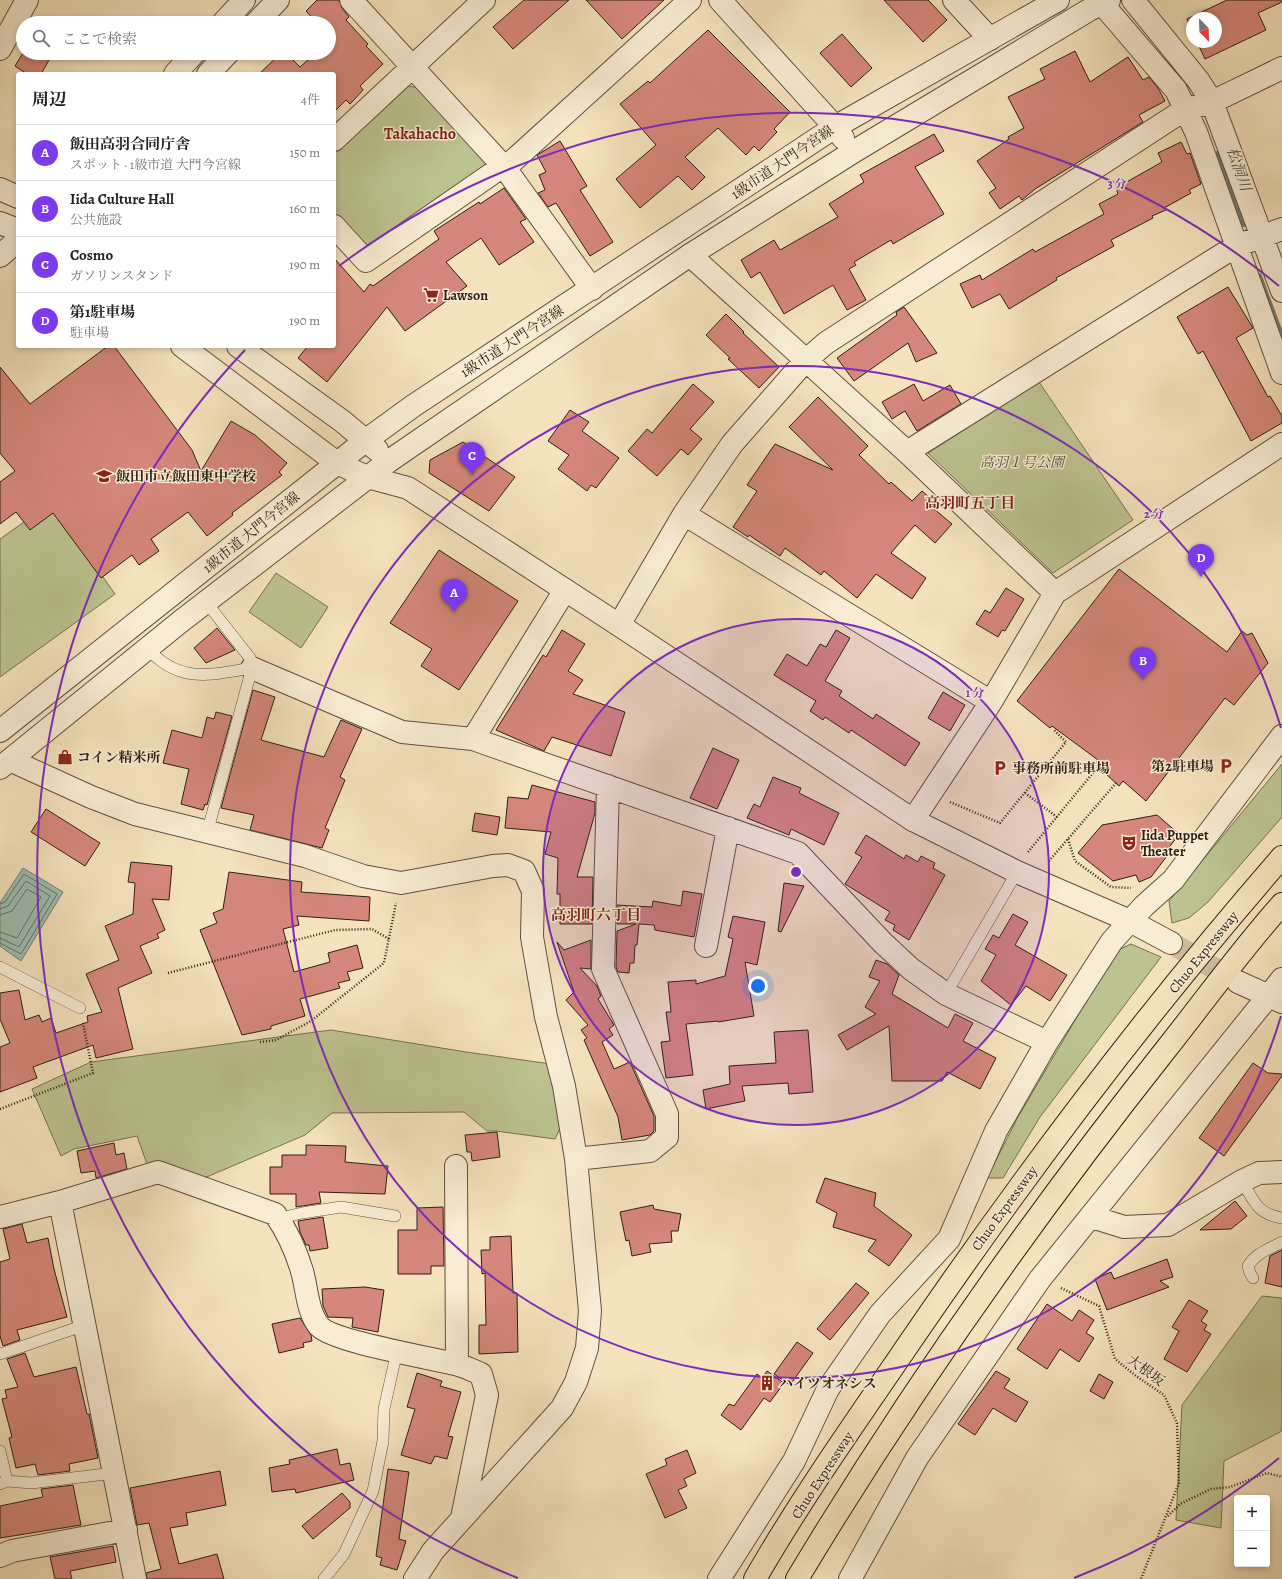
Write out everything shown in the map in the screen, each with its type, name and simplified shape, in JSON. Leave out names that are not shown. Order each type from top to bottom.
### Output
[{"type":"highway","name":"Chuo Expressway","points":[[755,1579],[865,1408],[983,1236],[1099,1079],[1248,895],[1282,857]]},
{"type":"highway","points":[[797,1579],[892,1426],[1011,1254],[1125,1101],[1282,904]]},
{"type":"street","points":[[18,16],[26,0]]},
{"type":"street","points":[[229,16],[244,0]]},
{"type":"street","points":[[263,16],[278,0]]},
{"type":"street","points":[[351,0],[504,167],[592,289]]},
{"type":"street","points":[[336,138],[484,0]]},
{"type":"street","points":[[336,228],[366,261],[504,167],[690,0]]},
{"type":"street","points":[[720,0],[835,127],[853,152]]},
{"type":"street","points":[[954,0],[990,39]]},
{"type":"street","name":"1級市道 大門今宮線","points":[[0,731],[365,440],[413,406],[835,127],[1058,0]]},
{"type":"street","points":[[1133,0],[1198,80],[1212,102],[1282,291]]},
{"type":"street","points":[[415,1579],[433,1551],[562,1408],[576,1382],[587,1348],[590,1311],[576,1159],[564,1086],[546,1017],[532,937],[533,890],[524,871],[508,865],[493,866],[401,883],[363,876],[305,856],[135,814],[5,764],[147,648],[388,461],[690,255],[853,152],[1103,1],[1176,90],[1184,110],[1196,132],[1282,373]]},
{"type":"street","points":[[0,50],[16,19]]},
{"type":"street","points":[[177,72],[188,60]]},
{"type":"street","points":[[210,72],[221,60]]},
{"type":"street","points":[[619,625],[684,514],[732,444],[805,361],[832,339],[1184,110],[1212,102],[1282,68]]},
{"type":"street","points":[[0,189],[16,196]]},
{"type":"street","points":[[0,223],[14,244]]},
{"type":"street","points":[[907,452],[1236,246],[1282,229]]},
{"type":"street","points":[[690,255],[907,452],[1055,593]]},
{"type":"street","points":[[185,348],[337,463],[367,477],[408,488],[619,625],[913,820],[1017,872],[1130,921],[1171,943]]},
{"type":"street","points":[[241,348],[365,440],[388,461],[408,488]]},
{"type":"street","points":[[913,820],[991,702],[1055,593],[1282,444]]},
{"type":"street","points":[[684,514],[991,702]]},
{"type":"street","points":[[473,740],[565,590]]},
{"type":"street","points":[[252,668],[402,732],[473,740],[798,853],[883,943],[911,969],[946,994],[1047,1042]]},
{"type":"street","points":[[719,1579],[794,1461],[828,1389],[880,1314],[949,1239],[996,1131],[1047,1042],[1112,941],[1130,921],[1173,880],[1282,736]]},
{"type":"street","points":[[576,1159],[650,1151],[668,1137],[667,1114],[603,969],[608,786]]},
{"type":"street","points":[[706,946],[728,828]]},
{"type":"street","points":[[850,1579],[917,1458],[1040,1279],[1278,992],[1238,982]]},
{"type":"street","points":[[456,1166],[457,1364]]},
{"type":"street","points":[[0,1217],[60,1202],[158,1172],[275,1214],[293,1248],[302,1271],[311,1310],[319,1326],[326,1332],[397,1351],[457,1364],[480,1374],[487,1395],[461,1519]]},
{"type":"street","points":[[1092,1217],[1124,1227],[1168,1226],[1242,1181],[1259,1173],[1282,1172]]},
{"type":"street","points":[[60,1202],[135,1579]]},
{"type":"street","points":[[0,1556],[12,1551],[126,1530]]},
{"type":"lane","points":[[206,602],[250,658],[252,668],[207,833]]},
{"type":"lane","points":[[147,648],[158,660],[179,672],[206,675],[252,668]]},
{"type":"lane","points":[[946,994],[1017,872]]},
{"type":"lane","points":[[0,967],[80,1008]]},
{"type":"lane","points":[[1242,1181],[1260,1209],[1268,1215],[1282,1218]]},
{"type":"lane","points":[[279,1221],[285,1217],[302,1213],[341,1207],[395,1216]]},
{"type":"lane","points":[[1254,1278],[1250,1273],[1248,1266],[1251,1261],[1256,1256],[1282,1242]]},
{"type":"lane","points":[[0,1354],[85,1325]]},
{"type":"lane","points":[[324,1579],[344,1554],[373,1491],[383,1441],[384,1409],[397,1351]]},
{"type":"lane","points":[[0,1451],[4,1483],[31,1483],[114,1473]]},
{"type":"path","points":[[945,800],[1000,823],[1066,742],[1054,730]]},
{"type":"path","points":[[1028,852],[1097,768]]},
{"type":"path","points":[[1049,861],[1116,783]]},
{"type":"path","points":[[1025,793],[1057,817]]},
{"type":"path","points":[[1068,840],[1075,861],[1111,887],[1128,886]]},
{"type":"path","points":[[260,1042],[276,1040],[311,1021],[384,963],[401,883]]},
{"type":"path","points":[[168,973],[335,930],[372,928],[389,939]]},
{"type":"path","points":[[0,1110],[93,1073],[80,1008]]},
{"type":"path","name":"大根坂","points":[[1040,1279],[1099,1306],[1115,1360],[1164,1395],[1177,1423],[1179,1483],[1141,1579]]},
{"type":"path","points":[[1167,1516],[1180,1504],[1211,1489],[1230,1487],[1267,1473],[1282,1477]]},
{"type":"green space","points":[[404,85],[418,88],[489,165],[366,250],[336,218],[336,147]]},
{"type":"green space","name":"高羽１号公園","points":[[1039,382],[1133,520],[1053,573],[928,453]]},
{"type":"green space","points":[[51,503],[115,594],[0,677],[0,539]]},
{"type":"green space","points":[[276,573],[328,607],[301,648],[249,612]]},
{"type":"green space","points":[[1282,764],[1282,817],[1208,902],[1189,918],[1172,923],[1169,901]]},
{"type":"green space","points":[[1131,944],[1161,957],[1040,1117],[1003,1178],[987,1178],[1018,1117],[1116,951]]},
{"type":"green space","points":[[331,1030],[551,1064],[561,1126],[555,1139],[487,1131],[464,1112],[332,1113],[305,1135],[195,1182],[153,1181],[137,1136],[74,1149],[61,1156],[32,1089],[91,1062]]},
{"type":"green space","points":[[1262,1296],[1282,1298],[1282,1431],[1224,1461],[1221,1528],[1176,1520],[1182,1405]]},
{"type":"water","points":[[23,868],[63,892],[21,961],[0,946],[0,903]]},
{"type":"building","points":[[317,0],[339,0],[342,8],[349,17],[346,20],[368,44],[366,46],[383,64],[360,86],[363,90],[350,104],[346,100],[336,110],[336,72],[261,72],[274,60],[293,60],[300,67],[308,60],[336,60],[336,16],[311,16],[306,11]]},
{"type":"building","points":[[524,0],[569,0],[513,49],[493,27]]},
{"type":"building","points":[[586,0],[664,0],[622,39]]},
{"type":"building","points":[[884,0],[928,0],[947,20],[923,42]]},
{"type":"building","points":[[1227,0],[1282,0],[1282,2],[1258,13],[1266,30],[1205,59],[1200,48],[1222,48],[1222,12],[1202,12]]},
{"type":"building","points":[[708,30],[790,112],[774,129],[777,132],[759,151],[754,146],[746,155],[718,128],[685,157],[705,177],[692,190],[678,176],[640,208],[616,179],[656,145],[620,104],[648,81],[650,83]]},
{"type":"building","points":[[842,34],[872,68],[851,87],[820,53]]},
{"type":"building","points":[[1075,51],[1090,82],[1128,57],[1143,80],[1149,77],[1158,88],[1165,101],[1139,115],[1143,122],[1035,189],[1022,200],[1019,196],[1000,209],[989,193],[996,188],[977,161],[1009,139],[1008,137],[1024,128],[1008,97],[1045,79],[1040,69]]},
{"type":"building","points":[[19,60],[49,60],[42,72],[24,72],[15,66]]},
{"type":"building","points":[[934,134],[944,151],[915,167],[944,214],[893,244],[891,240],[854,262],[856,265],[849,269],[866,300],[847,310],[833,285],[784,314],[760,272],[751,278],[741,260],[774,240],[780,250],[838,217],[829,204],[864,182],[860,175]]},
{"type":"building","points":[[560,141],[587,186],[580,190],[613,242],[590,256],[556,203],[548,207],[538,193],[545,190],[539,175],[546,172],[537,155]]},
{"type":"building","points":[[1181,142],[1187,154],[1190,153],[1201,184],[1189,190],[1191,193],[1164,208],[1166,210],[1152,216],[1153,218],[1111,240],[1114,246],[1056,278],[1057,280],[1009,309],[1000,294],[972,308],[960,284],[980,275],[982,280],[1033,249],[1035,252],[1104,214],[1099,204],[1118,194],[1116,188],[1162,162],[1158,153]]},
{"type":"building","points":[[504,188],[526,219],[520,222],[534,242],[499,265],[481,238],[446,262],[467,286],[405,331],[387,307],[327,382],[298,358],[306,348],[336,348],[336,260],[364,292],[370,284],[373,286],[439,239],[434,231],[479,202],[480,204]]},
{"type":"building","points":[[1228,287],[1253,328],[1236,338],[1268,397],[1270,396],[1282,416],[1282,423],[1251,441],[1203,351],[1198,354],[1177,317]]},
{"type":"building","points":[[904,307],[937,353],[916,362],[908,343],[854,381],[837,358],[897,315],[896,312]]},
{"type":"building","points":[[726,314],[744,332],[743,333],[779,367],[759,388],[728,359],[730,358],[706,335]]},
{"type":"building","points":[[105,348],[116,348],[192,450],[201,471],[231,421],[255,435],[287,463],[279,472],[282,475],[232,513],[233,515],[207,536],[188,512],[151,539],[159,551],[139,565],[132,555],[101,578],[53,513],[30,530],[16,512],[0,524],[0,482],[15,471],[0,453],[0,367],[30,404]]},
{"type":"building","points":[[693,384],[714,402],[690,429],[702,439],[688,455],[681,449],[657,476],[628,451],[647,429],[652,433]]},
{"type":"building","points":[[914,384],[923,401],[950,385],[961,404],[917,431],[905,411],[892,419],[882,402]]},
{"type":"building","points":[[818,397],[868,446],[859,455],[889,484],[891,482],[912,501],[922,491],[937,504],[933,508],[952,524],[935,543],[915,525],[891,553],[926,578],[912,599],[876,574],[857,598],[824,571],[821,575],[785,548],[780,556],[749,535],[748,537],[733,527],[757,491],[747,485],[775,444],[833,470],[789,427]]},
{"type":"building","points":[[570,410],[589,422],[582,431],[619,458],[596,488],[591,485],[587,491],[558,469],[569,455],[548,441]]},
{"type":"building","points":[[463,442],[515,477],[489,511],[429,473],[430,460]]},
{"type":"building","points":[[439,550],[518,601],[459,690],[421,666],[432,649],[390,623]]},
{"type":"building","points":[[1119,569],[1227,652],[1242,631],[1247,635],[1252,633],[1268,663],[1234,705],[1225,698],[1146,801],[1123,781],[1119,786],[1095,764],[1098,760],[1052,726],[1050,728],[1017,701]]},
{"type":"building","points":[[1006,588],[1024,599],[1005,631],[1002,630],[998,637],[976,624],[985,610],[990,613]]},
{"type":"building","points":[[217,628],[235,650],[206,663],[194,648]]},
{"type":"building","points":[[562,630],[585,644],[568,671],[583,680],[573,694],[625,712],[611,756],[552,737],[544,751],[496,730],[543,655],[546,657]]},
{"type":"building","points":[[836,630],[850,638],[825,681],[842,691],[839,696],[873,719],[876,714],[920,743],[905,766],[851,730],[849,733],[825,717],[823,720],[810,711],[816,701],[774,675],[787,654],[807,666],[820,644],[826,647]]},
{"type":"building","points":[[253,690],[275,697],[261,740],[324,757],[341,720],[362,729],[340,777],[345,780],[325,828],[329,830],[322,848],[250,830],[254,815],[221,808]]},
{"type":"building","points":[[943,692],[965,705],[950,731],[928,718]]},
{"type":"building","points":[[216,712],[232,716],[207,805],[205,804],[203,810],[181,804],[189,769],[163,763],[172,730],[202,738],[207,717],[214,719]]},
{"type":"building","points":[[713,748],[739,760],[717,809],[690,798]]},
{"type":"building","points":[[773,777],[801,788],[799,793],[839,813],[824,845],[791,829],[789,835],[747,818],[754,804],[760,807]]},
{"type":"building","points":[[532,785],[595,802],[595,813],[577,877],[593,877],[592,924],[560,924],[560,894],[557,894],[558,858],[545,854],[551,832],[505,828],[508,797],[528,799]]},
{"type":"building","points":[[46,809],[100,843],[85,866],[31,832]]},
{"type":"building","points":[[475,813],[500,817],[497,835],[472,831]]},
{"type":"building","name":"Iida Puppet Theater","points":[[1157,815],[1179,834],[1165,853],[1167,856],[1151,877],[1139,882],[1136,875],[1113,881],[1078,853],[1102,825]]},
{"type":"building","points":[[866,835],[904,859],[906,855],[918,862],[921,856],[935,863],[933,868],[945,875],[909,940],[893,930],[895,925],[885,920],[890,912],[845,884],[862,857],[855,853]]},
{"type":"building","points":[[131,862],[172,866],[169,900],[152,899],[165,930],[157,934],[159,938],[140,946],[152,973],[118,988],[133,1049],[96,1058],[93,1045],[33,1067],[37,1078],[0,1092],[0,1047],[10,1043],[0,1019],[0,993],[19,990],[25,1020],[39,1015],[42,1022],[51,1018],[56,1033],[88,1022],[87,1016],[102,1012],[86,974],[119,960],[105,926],[133,914],[135,883],[128,882]]},
{"type":"building","points":[[229,872],[302,882],[301,892],[370,897],[369,921],[297,916],[299,925],[283,929],[294,972],[330,962],[328,953],[357,945],[363,968],[347,972],[350,980],[338,983],[340,988],[300,999],[305,1016],[271,1026],[271,1029],[242,1035],[200,930],[217,923],[213,913],[223,909]]},
{"type":"building","points":[[784,883],[804,886],[781,932],[778,931]]},
{"type":"building","points":[[683,891],[702,894],[694,937],[655,930],[654,925],[639,924],[637,945],[635,945],[634,963],[630,963],[629,973],[618,972],[616,967],[617,931],[636,924],[617,924],[617,905],[652,907],[653,901],[681,906]]},
{"type":"building","points":[[1013,914],[1028,922],[1015,945],[1067,975],[1050,1001],[1026,986],[1011,1005],[981,981],[996,955],[985,949],[993,935],[999,938]]},
{"type":"building","points":[[733,916],[765,922],[757,965],[745,962],[754,1016],[718,1022],[686,1024],[693,1075],[666,1078],[661,1042],[670,1041],[666,1012],[671,1012],[668,982],[696,980],[696,984],[725,976],[733,939],[728,937]]},
{"type":"building","points":[[591,940],[591,969],[580,968],[597,986],[601,996],[598,999],[614,1025],[609,1029],[613,1035],[602,1042],[614,1069],[630,1062],[654,1116],[654,1131],[650,1135],[622,1140],[618,1117],[584,1040],[587,1038],[581,1030],[588,1025],[566,1000],[574,992],[557,942],[564,950]]},
{"type":"building","points":[[876,960],[887,964],[899,975],[892,994],[948,1028],[955,1014],[973,1023],[963,1041],[996,1058],[980,1089],[947,1072],[942,1081],[892,1081],[889,1026],[847,1050],[838,1035],[876,1014],[865,1007],[880,981],[869,977]]},
{"type":"building","points":[[808,1030],[813,1092],[789,1094],[788,1083],[742,1086],[745,1101],[706,1109],[703,1090],[730,1084],[729,1066],[776,1063],[774,1032]]},
{"type":"building","points":[[1253,1063],[1268,1073],[1282,1074],[1282,1076],[1224,1156],[1199,1138]]},
{"type":"building","points":[[497,1132],[500,1157],[472,1161],[471,1152],[467,1152],[465,1135]]},
{"type":"building","points":[[114,1143],[116,1155],[124,1153],[127,1169],[96,1178],[95,1171],[81,1173],[77,1151]]},
{"type":"building","points":[[306,1145],[346,1146],[345,1162],[388,1166],[385,1194],[319,1192],[321,1203],[296,1207],[296,1194],[270,1194],[270,1167],[282,1167],[282,1155],[306,1155]]},
{"type":"building","points":[[825,1178],[876,1193],[874,1206],[912,1235],[889,1266],[868,1251],[876,1240],[833,1227],[837,1213],[816,1202]]},
{"type":"building","points":[[1235,1201],[1247,1216],[1231,1229],[1200,1230]]},
{"type":"building","points":[[653,1205],[654,1209],[681,1214],[678,1231],[671,1231],[672,1242],[649,1244],[651,1252],[632,1256],[629,1240],[626,1241],[620,1212]]},
{"type":"building","points":[[443,1207],[444,1266],[431,1266],[431,1274],[398,1274],[398,1230],[417,1230],[417,1208]]},
{"type":"building","points":[[323,1217],[328,1248],[310,1251],[309,1245],[306,1245],[300,1232],[298,1221]]},
{"type":"building","points":[[22,1224],[27,1243],[48,1238],[54,1269],[67,1317],[17,1330],[20,1340],[3,1346],[0,1336],[0,1262],[10,1259],[3,1229]]},
{"type":"building","points":[[511,1236],[513,1293],[517,1293],[518,1352],[479,1354],[479,1325],[486,1325],[485,1273],[482,1274],[481,1250],[490,1250],[490,1237]]},
{"type":"building","points":[[1282,1250],[1282,1287],[1265,1283],[1270,1256]]},
{"type":"building","points":[[1167,1259],[1173,1277],[1160,1281],[1169,1287],[1107,1310],[1095,1279],[1111,1272],[1114,1279]]},
{"type":"building","points":[[856,1283],[869,1293],[830,1340],[817,1329]]},
{"type":"building","points":[[365,1287],[384,1290],[378,1332],[352,1327],[353,1318],[328,1317],[323,1306],[322,1289]]},
{"type":"building","points":[[1189,1300],[1208,1311],[1201,1321],[1207,1325],[1204,1330],[1211,1334],[1187,1372],[1164,1359],[1179,1331],[1172,1327]]},
{"type":"building","points":[[1047,1304],[1072,1321],[1079,1310],[1094,1320],[1086,1333],[1094,1338],[1079,1362],[1060,1349],[1047,1369],[1017,1349]]},
{"type":"building","points":[[300,1318],[311,1335],[312,1341],[303,1343],[304,1347],[279,1353],[272,1324]]},
{"type":"building","points":[[797,1342],[813,1353],[790,1385],[774,1374]]},
{"type":"building","points":[[25,1353],[34,1377],[76,1367],[87,1414],[89,1414],[98,1458],[69,1464],[70,1471],[38,1475],[35,1464],[16,1468],[9,1438],[12,1437],[2,1399],[7,1398],[5,1390],[18,1387],[7,1359]]},
{"type":"building","name":"ハイツオネシス","points":[[767,1371],[784,1383],[770,1402],[764,1398],[741,1430],[721,1415],[729,1404],[734,1406],[757,1374],[762,1378]]},
{"type":"building","points":[[996,1371],[1010,1379],[1004,1388],[1028,1402],[1016,1422],[993,1408],[975,1435],[958,1424]]},
{"type":"building","points":[[417,1373],[442,1381],[440,1386],[461,1392],[448,1436],[453,1437],[447,1459],[435,1456],[431,1464],[401,1455],[415,1409],[407,1407]]},
{"type":"building","points":[[1099,1374],[1113,1382],[1104,1399],[1090,1391]]},
{"type":"building","points":[[337,1449],[340,1465],[350,1463],[354,1480],[296,1493],[295,1489],[272,1492],[269,1468],[290,1464],[289,1460]]},
{"type":"building","points":[[687,1450],[696,1473],[684,1479],[687,1486],[678,1490],[687,1508],[665,1518],[646,1474],[667,1465],[665,1459]]},
{"type":"building","points":[[388,1469],[409,1472],[399,1539],[406,1541],[397,1570],[380,1565],[382,1558],[376,1556]]},
{"type":"building","points":[[220,1471],[226,1505],[186,1513],[188,1525],[170,1528],[179,1564],[217,1554],[224,1579],[147,1579],[146,1573],[161,1569],[149,1523],[137,1525],[130,1488]]},
{"type":"building","points":[[73,1485],[81,1525],[0,1538],[0,1506],[43,1497],[41,1489]]},
{"type":"building","points":[[342,1493],[350,1502],[350,1508],[313,1539],[302,1526]]},
{"type":"building","points":[[113,1546],[116,1562],[70,1571],[72,1579],[55,1579],[50,1557]]},
{"type":"waterway","name":"松洞川","points":[[1219,153],[1244,224]]},
{"type":"waterway","name":"松洞川","points":[[1259,276],[1282,338]]},
{"type":"tunnel","points":[[1171,943],[1238,982]]},
{"type":"place","name":"Lawson","points":[[431,295]]},
{"type":"place","name":"Cosmo","points":[[472,475]]},
{"type":"place","name":"飯田市立飯田東中学校","points":[[104,476]]},
{"type":"place","name":"第1駐車場","points":[[1201,577]]},
{"type":"place","name":"飯田高羽合同庁舎","points":[[454,612]]},
{"type":"place","name":"Iida Culture Hall","points":[[1143,680]]},
{"type":"place","name":"コイン精米所","points":[[65,757]]},
{"type":"place","name":"第2駐車場","points":[[1226,766]]},
{"type":"place","name":"事務所前駐車場","points":[[1000,768]]},
{"type":"place","name":"Iida Puppet Theater","points":[[1129,843]]},
{"type":"place","name":"ハイツオネシス","points":[[767,1383]]},
{"type":"district","name":"Takahacho","points":[[420,133]]},
{"type":"district","name":"高羽町五丁目","points":[[970,503]]},
{"type":"district","name":"高羽町六丁目","points":[[596,915]]}]
